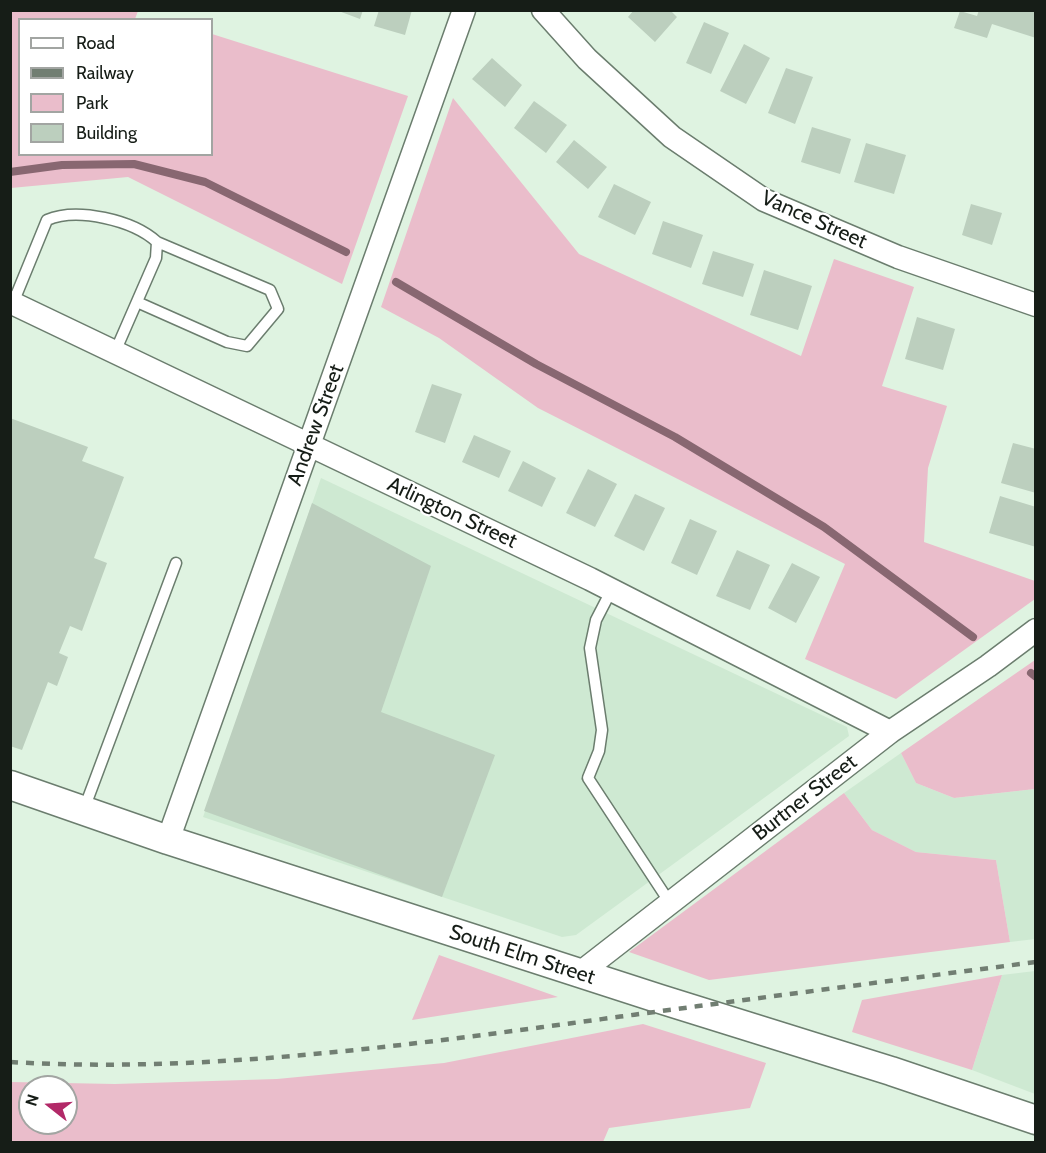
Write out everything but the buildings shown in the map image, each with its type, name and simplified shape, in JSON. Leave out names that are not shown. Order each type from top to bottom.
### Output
[{"type":"street","name":"Andrew Street","points":[[168,840],[308,444],[382,246],[464,10]]},
{"type":"street","name":"Vance Street","points":[[543,10],[587,59],[672,137],[764,200],[898,257],[1035,305]]},
{"type":"street","name":"Arlington Street","points":[[12,303],[612,589],[890,732]]},
{"type":"street","name":"Burtner Street","points":[[580,973],[890,732],[988,666],[1035,630]]},
{"type":"street","name":"South Elm Street","points":[[10,785],[168,840],[891,1071],[1035,1120]]},
{"type":"lane","points":[[12,303],[47,220],[59,215],[90,216],[123,223],[146,232],[157,242],[270,290],[278,309],[247,346],[227,342],[137,302]]},
{"type":"lane","points":[[115,352],[156,258],[157,242]]},
{"type":"lane","points":[[84,809],[176,562]]},
{"type":"lane","points":[[612,589],[596,620],[590,648],[602,730],[599,752],[588,778],[670,903]]},
{"type":"shaded area","points":[[321,478],[847,727],[849,736],[576,935],[562,937],[203,817]]},
{"type":"shaded area","points":[[901,753],[916,783],[954,798],[1035,789],[1035,939],[1010,942],[996,860],[916,852],[872,830],[844,793]]},
{"type":"shaded area","points":[[1035,971],[1035,1094],[972,1070],[1002,975]]},
{"type":"green space","points":[[11,10],[138,11],[135,18],[18,18],[18,156],[213,156],[213,34],[408,96],[342,284],[128,177],[11,188]]},
{"type":"green space","points":[[453,98],[579,254],[801,356],[834,259],[914,287],[882,386],[947,406],[928,468],[924,542],[1035,581],[1035,599],[896,699],[805,659],[845,564],[538,408],[439,338],[381,307]]},
{"type":"green space","points":[[1035,660],[1035,789],[954,798],[916,783],[901,753]]},
{"type":"green space","points":[[844,793],[872,830],[916,852],[996,860],[1010,942],[709,980],[629,952]]},
{"type":"green space","points":[[439,955],[558,997],[412,1020]]},
{"type":"green space","points":[[1002,975],[972,1070],[852,1032],[862,1000]]},
{"type":"green space","points":[[643,1024],[766,1063],[750,1108],[609,1128],[603,1142],[11,1142],[11,1082],[18,1082],[18,1135],[78,1135],[78,1083],[277,1079],[444,1063]]},
{"type":"waterway","points":[[10,172],[62,165],[134,164],[205,182],[346,252]]},
{"type":"waterway","points":[[396,282],[536,364],[675,437],[824,527],[973,637]]},
{"type":"waterway","points":[[1031,673],[1036,677]]},
{"type":"railway","points":[[10,1062],[81,1065],[151,1064],[292,1056],[503,1032],[1036,962]]}]
